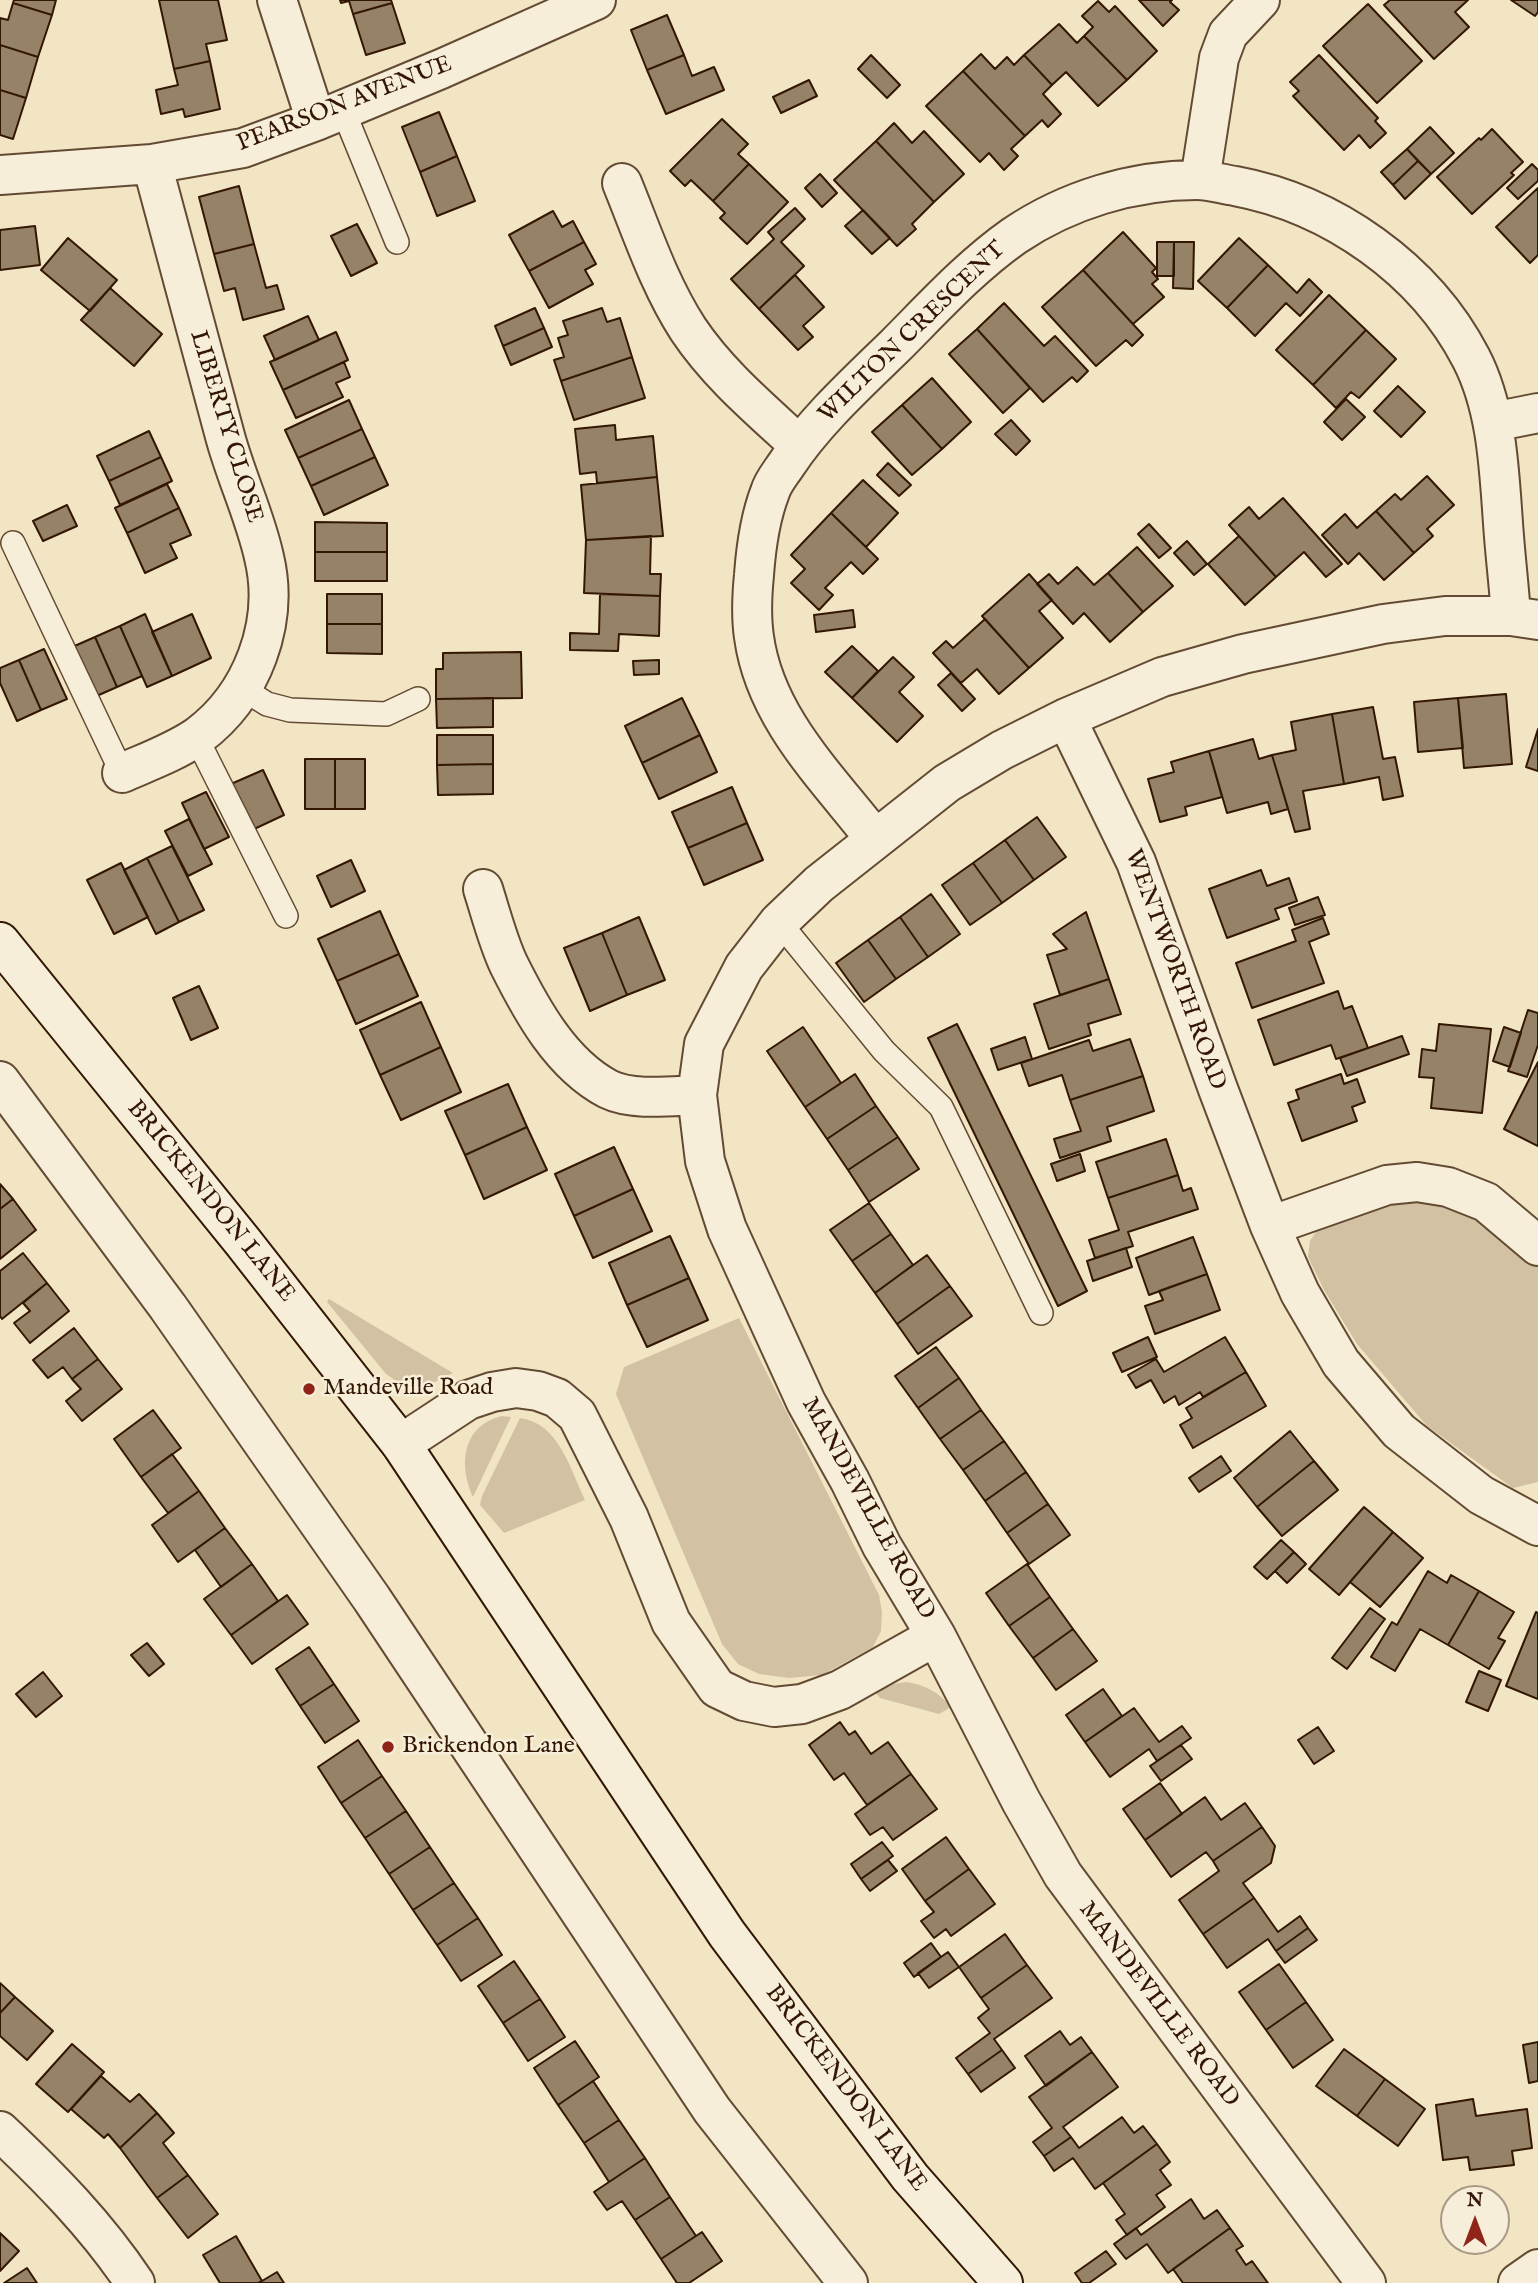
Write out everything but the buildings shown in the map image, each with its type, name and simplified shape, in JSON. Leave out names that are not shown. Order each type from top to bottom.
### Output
[{"type":"street","points":[[278,0],[330,116]]},
{"type":"street","name":"PEARSON AVENUE","points":[[0,175],[152,164],[243,148],[330,116],[557,8],[596,0]]},
{"type":"street","points":[[1200,180],[1219,58],[1228,34],[1260,0]]},
{"type":"street","name":"LIBERTY CLOSE","points":[[122,773],[163,756],[196,737],[215,722],[243,689],[259,652],[268,617],[265,559],[230,457],[152,164]]},
{"type":"street","name":"WILTON CRESCENT","points":[[875,839],[788,729],[764,681],[753,635],[752,595],[757,541],[771,489],[799,445],[973,269],[1016,235],[1056,213],[1111,190],[1200,180],[1249,189],[1292,201],[1331,219],[1368,242],[1416,283],[1446,317],[1472,360],[1493,422],[1525,618]]},
{"type":"street","points":[[622,183],[662,283],[689,330],[735,386],[799,445]]},
{"type":"street","points":[[1493,422],[1538,413]]},
{"type":"street","name":"MANDEVILLE ROAD","points":[[1366,2283],[1063,1875],[1021,1801],[936,1636],[882,1546],[806,1402],[727,1229],[705,1161],[698,1095],[704,1044],[744,967],[779,922],[819,884],[947,783],[1002,750],[1066,718],[1162,677],[1243,654],[1383,624],[1445,617],[1525,618]]},
{"type":"street","name":"WENTWORTH ROAD","points":[[1066,718],[1136,862],[1270,1226],[1300,1293],[1340,1363],[1399,1431],[1481,1495],[1538,1526]]},
{"type":"street","points":[[483,889],[508,963],[549,1035],[583,1071],[609,1090],[643,1097],[698,1095]]},
{"type":"street","name":"BRICKENDON LANE","points":[[0,942],[243,1242],[401,1444],[727,1934],[910,2178],[1003,2283]]},
{"type":"street","points":[[0,1081],[167,1307],[372,1598],[712,2110],[848,2283]]},
{"type":"street","points":[[1270,1226],[1387,1185],[1417,1181],[1448,1187],[1486,1202],[1538,1246]]},
{"type":"street","name":"MANDEVILLE ROAD","points":[[401,1444],[468,1400],[492,1392],[516,1388],[538,1391],[557,1398],[577,1415],[629,1518],[671,1622],[717,1688],[744,1701],[774,1707],[802,1704],[840,1690],[936,1636]]},
{"type":"street","points":[[0,2131],[39,2168],[108,2244],[135,2283]]},
{"type":"street","points":[[1518,2283],[1538,2269]]},
{"type":"lane","points":[[330,116],[397,242]]},
{"type":"lane","points":[[13,543],[122,773]]},
{"type":"lane","points":[[243,689],[267,704],[290,710],[386,714],[418,699]]},
{"type":"lane","points":[[196,737],[286,916]]},
{"type":"lane","points":[[779,922],[884,1051],[941,1108],[1041,1313]]},
{"type":"shaded area","points":[[1390,1197],[1446,1197],[1538,1263],[1538,1482],[1513,1488],[1427,1426],[1357,1344],[1324,1290],[1308,1257],[1310,1241],[1317,1230]]},
{"type":"shaded area","points":[[329,1299],[453,1373],[429,1385],[399,1383],[386,1374],[327,1302]]},
{"type":"shaded area","points":[[739,1318],[879,1595],[881,1631],[873,1647],[822,1675],[789,1678],[759,1674],[738,1664],[722,1644],[616,1394],[624,1367]]},
{"type":"shaded area","points":[[502,1416],[511,1417],[473,1497],[466,1473],[467,1449],[478,1429],[488,1421]]},
{"type":"shaded area","points":[[520,1418],[533,1422],[554,1438],[562,1449],[585,1500],[504,1533],[480,1505]]},
{"type":"shaded area","points":[[906,1682],[931,1690],[951,1707],[939,1714],[880,1698],[875,1692]]},
{"type":"place","name":"Mandeville Road","points":[[309,1389]]},
{"type":"place","name":"Brickendon Lane","points":[[388,1747]]}]
